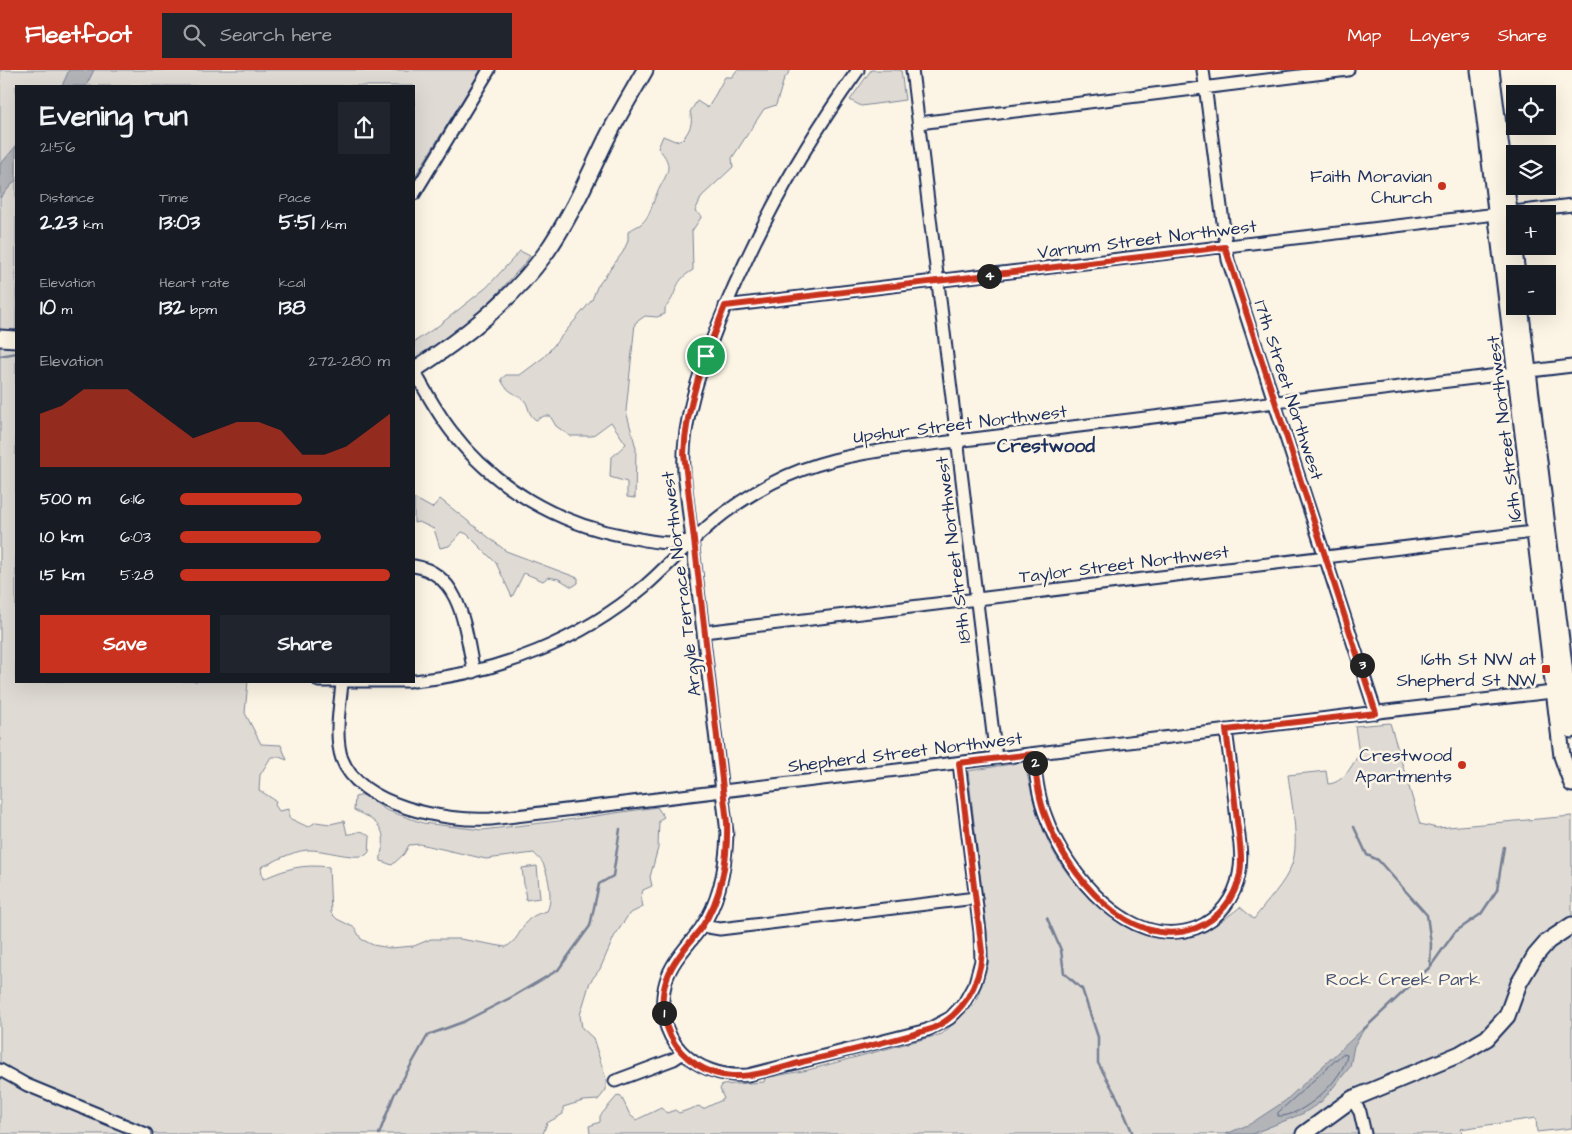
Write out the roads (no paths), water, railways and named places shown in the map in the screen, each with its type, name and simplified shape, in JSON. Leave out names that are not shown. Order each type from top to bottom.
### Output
[{"type":"main road","points":[[415,369],[467,333],[497,308],[544,255],[573,209],[608,138],[645,70]]},
{"type":"main road","name":"16th Street Northwest","points":[[1479,70],[1503,214],[1515,265]]},
{"type":"main road","name":"16th Street Northwest","points":[[1491,70],[1503,214],[1561,691],[1562,756],[1572,781]]},
{"type":"main road","name":"16th Street Northwest","points":[[1520,315],[1522,372]]},
{"type":"main road","points":[[0,338],[15,339]]},
{"type":"main road","name":"16th Street Northwest","points":[[1561,691],[1572,730]]},
{"type":"main road","points":[[1304,1134],[1352,1099],[1460,1054],[1487,1038],[1507,1016],[1519,983],[1535,956],[1548,941],[1572,925]]},
{"type":"street","points":[[415,192],[489,70]]},
{"type":"street","name":"Argyle Terrace Northwest","points":[[683,1053],[673,1041],[667,1026],[663,1006],[664,990],[673,964],[702,926],[715,897],[725,861],[727,823],[684,465],[686,428],[706,356],[725,306],[751,248],[783,186],[858,70]]},
{"type":"street","name":"18th Street Northwest","points":[[912,70],[996,758]]},
{"type":"street","name":"17th Street Northwest","points":[[1203,70],[1225,247],[1376,713]]},
{"type":"street","points":[[919,123],[1348,70]]},
{"type":"street","name":"Varnum Street Northwest","points":[[725,306],[1572,205]]},
{"type":"street","name":"Upshur Street Northwest","points":[[415,681],[474,672],[535,653],[588,626],[628,600],[692,540],[754,494],[809,467],[854,454],[1572,366]]},
{"type":"street","points":[[415,372],[438,412],[460,441],[491,472],[525,497],[567,519],[604,532],[673,544],[692,540]]},
{"type":"street","name":"Taylor Street Northwest","points":[[704,632],[1541,531]]},
{"type":"street","points":[[415,566],[438,574],[452,590],[474,672]]},
{"type":"street","name":"Shepherd Street Northwest","points":[[342,683],[338,740],[345,765],[360,782],[375,792],[420,812],[458,819],[491,819],[1561,691]]},
{"type":"street","points":[[1033,754],[1038,786],[1046,816],[1062,851],[1082,879],[1106,905],[1123,918],[1150,930],[1175,933],[1200,926],[1216,916],[1229,900],[1238,880],[1241,852],[1226,730]]},
{"type":"street","points":[[615,1081],[674,1059],[683,1053],[696,1064],[714,1072],[731,1076],[748,1075],[931,1029],[950,1018],[966,999],[977,978],[981,961],[976,898],[959,763]]},
{"type":"street","points":[[702,926],[720,929],[976,898]]},
{"type":"street","points":[[0,1070],[27,1085],[146,1134]]},
{"type":"street","points":[[1352,1099],[1360,1112],[1365,1134]]},
{"type":"water","points":[[69,70],[94,70],[86,85],[62,85]]},
{"type":"water","points":[[15,147],[15,181],[0,198],[0,165]]},
{"type":"water","points":[[1365,1027],[1354,1046],[1350,1067],[1322,1101],[1304,1113],[1252,1134],[1226,1134],[1250,1124],[1285,1101]]},
{"type":"waterway","points":[[0,356],[15,353]]},
{"type":"waterway","points":[[1354,827],[1367,855],[1378,860],[1427,915],[1431,944],[1430,966]]},
{"type":"waterway","points":[[379,1134],[394,1095],[428,1035],[463,1022],[512,997],[558,970],[590,926],[599,884],[613,876],[620,829]]},
{"type":"waterway","points":[[1363,1030],[1430,967],[1455,932],[1481,914],[1497,890],[1504,847]]},
{"type":"waterway","points":[[1047,918],[1061,950],[1064,973],[1082,989],[1098,1037],[1098,1063],[1118,1099],[1133,1134]]},
{"type":"place","name":"Faith Moravian Church","points":[[1442,186]]},
{"type":"place","name":"16th St NW at Shepherd St NW","points":[[1546,669]]},
{"type":"place","name":"Crestwood Apartments","points":[[1462,765]]},
{"type":"district","name":"Crestwood","points":[[1046,445]]},
{"type":"park label","name":"Rock Creek Park","points":[[1403,979]]}]
